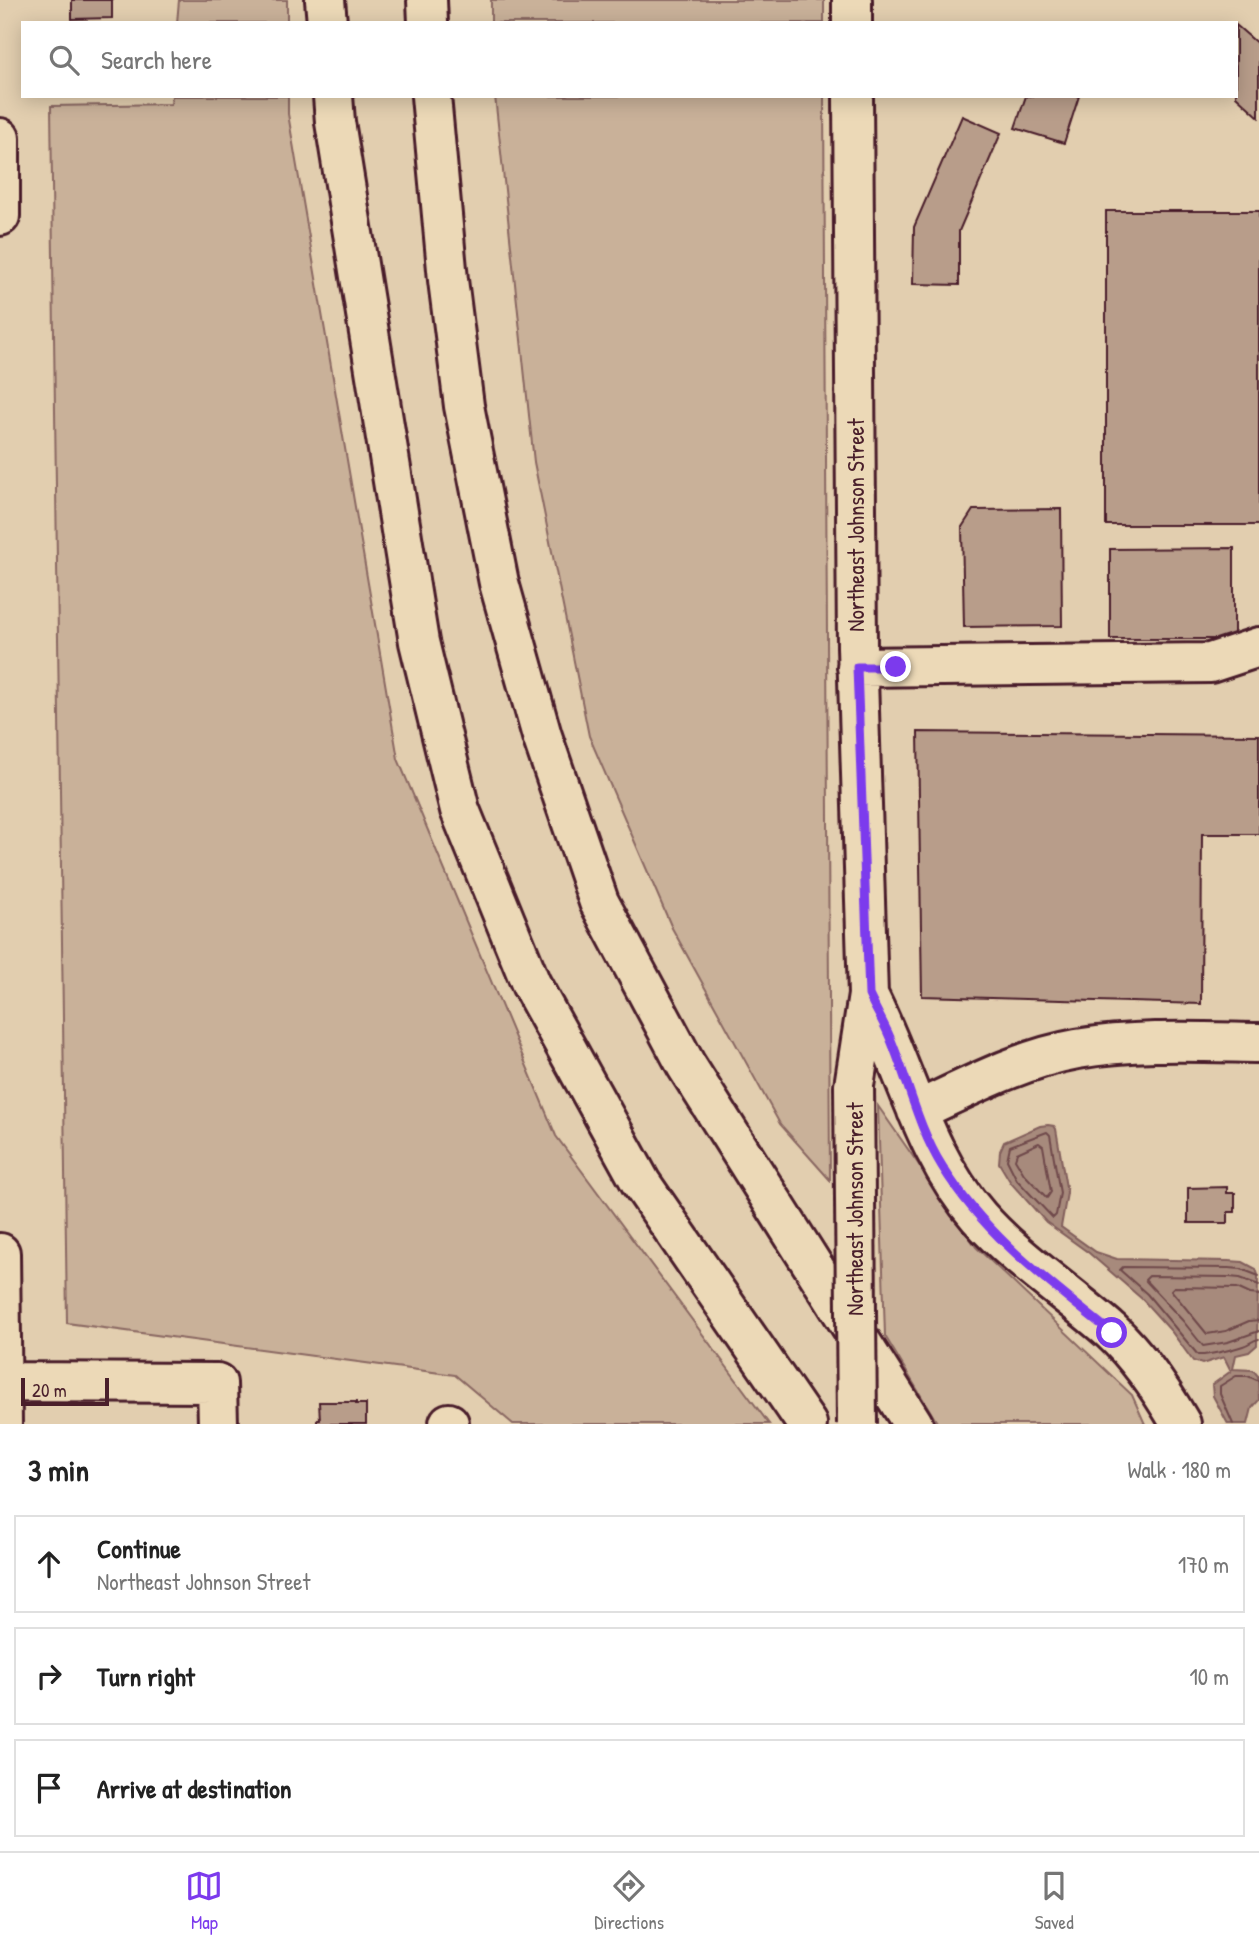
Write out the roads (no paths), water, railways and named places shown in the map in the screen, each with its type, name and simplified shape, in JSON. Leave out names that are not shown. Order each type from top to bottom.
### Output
[{"type":"main road","points":[[325,0],[327,21]]},
{"type":"main road","points":[[427,0],[428,21]]},
{"type":"main road","points":[[852,0],[852,21]]},
{"type":"main road","points":[[333,98],[419,642],[460,810],[531,984],[641,1183],[807,1424]]},
{"type":"main road","points":[[431,98],[448,280],[464,406],[499,583],[542,736],[599,902],[686,1065],[913,1424]]},
{"type":"main road","name":"Northeast Johnson Street","points":[[853,98],[857,667],[869,995],[855,1086],[857,1424]]},
{"type":"main road","points":[[0,138],[0,216]]},
{"type":"main road","points":[[857,667],[1210,663],[1259,647]]},
{"type":"main road","name":"Northeast Johnson Street","points":[[869,995],[888,1032],[917,1111],[941,1165],[978,1216],[1020,1259],[1112,1333],[1151,1378],[1181,1424]]},
{"type":"main road","points":[[917,1111],[1028,1063],[1074,1049],[1129,1042],[1259,1043]]},
{"type":"main road","points":[[0,1253],[2,1424]]},
{"type":"main road","points":[[2,1382],[217,1383],[218,1424]]},
{"type":"water","points":[[1048,1125],[1056,1129],[1067,1193],[1061,1227],[1096,1252],[1117,1259],[1243,1262],[1256,1269],[1257,1345],[1249,1352],[1236,1355],[1233,1369],[1253,1370],[1258,1376],[1259,1400],[1252,1408],[1248,1424],[1228,1424],[1213,1396],[1212,1385],[1231,1371],[1224,1357],[1202,1364],[1193,1361],[1142,1299],[1089,1253],[1046,1222],[1011,1183],[999,1163],[1004,1142]]}]
